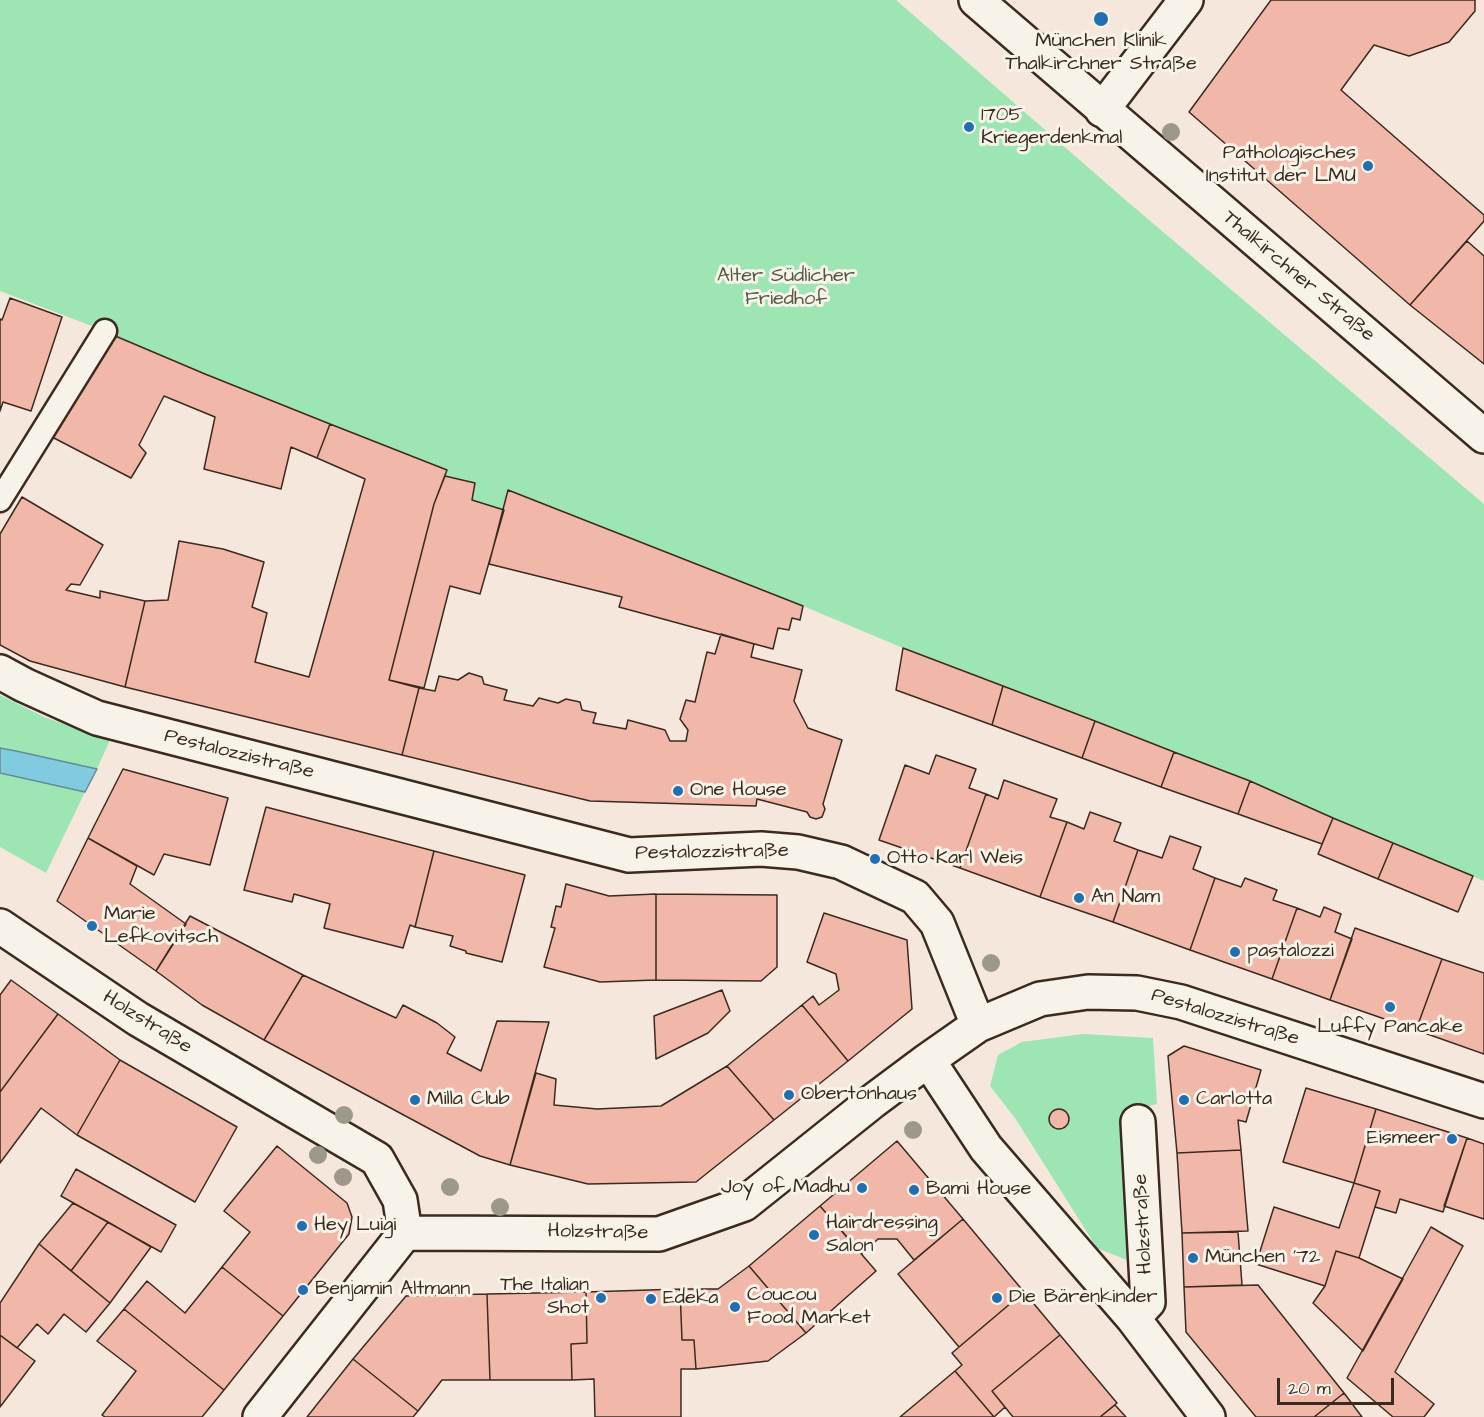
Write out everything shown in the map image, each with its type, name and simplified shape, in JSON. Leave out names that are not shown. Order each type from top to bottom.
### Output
[{"type":"street","name":"Thalkirchner Straße","points":[[976,0],[1484,436]]},
{"type":"street","points":[[1102,110],[1186,0]]},
{"type":"street","name":"Pestalozzistraße","points":[[0,672],[97,718],[629,855],[761,849],[798,852],[842,862],[915,897],[937,923],[978,1025],[1040,999],[1088,992],[1137,993],[1191,1005],[1484,1101]]},
{"type":"street","name":"Holzstraße","points":[[0,926],[138,1019],[377,1159],[400,1200],[405,1233],[659,1234],[744,1204],[928,1059],[978,1025]]},
{"type":"street","points":[[928,1059],[986,1148],[1132,1318],[1208,1417]]},
{"type":"street","name":"Holzstraße","points":[[1132,1318],[1148,1302],[1138,1122]]},
{"type":"street","points":[[260,1417],[405,1233]]},
{"type":"lane","points":[[0,500],[105,331]]},
{"type":"green space","name":"Alter Südlicher Friedhof","points":[[0,0],[896,0],[1129,203],[1484,504],[1484,881],[1250,781],[903,648],[803,606],[508,491],[504,510],[472,500],[475,483],[445,476],[446,470],[205,374],[105,331],[0,291]]},
{"type":"green space","points":[[0,695],[44,717],[110,740],[97,769],[0,748]]},
{"type":"green space","points":[[0,773],[85,792],[46,873],[0,847]]},
{"type":"green space","points":[[1083,1034],[1153,1038],[1157,1104],[1121,1113],[1127,1260],[1097,1248],[1015,1118],[990,1086],[998,1055],[1022,1042]]},
{"type":"water","points":[[0,748],[97,769],[85,792],[0,773]]},
{"type":"building","name":"Pathologisches Institut der LMU","points":[[1271,0],[1475,0],[1475,11],[1449,42],[1409,56],[1374,45],[1341,90],[1484,215],[1484,221],[1410,305],[1189,112]]},
{"type":"building","points":[[1467,241],[1484,256],[1484,364],[1410,305]]},
{"type":"building","points":[[10,298],[62,317],[31,411],[3,402],[0,411],[0,319],[2,320]]},
{"type":"building","points":[[113,335],[330,424],[317,458],[291,447],[281,489],[204,469],[215,417],[164,396],[139,445],[146,453],[131,478],[52,437]]},
{"type":"building","points":[[330,424],[447,470],[434,504],[389,680],[419,688],[402,755],[125,687],[145,601],[168,600],[179,541],[223,549],[264,562],[252,607],[267,613],[255,662],[309,677],[365,479],[317,458]]},
{"type":"building","points":[[445,476],[475,483],[472,500],[504,510],[480,594],[450,586],[424,688],[389,680],[434,504]]},
{"type":"building","points":[[508,490],[803,606],[800,620],[792,618],[789,630],[778,628],[773,649],[619,607],[622,597],[489,564]]},
{"type":"building","points":[[22,497],[103,545],[80,585],[71,584],[66,590],[100,598],[100,591],[145,601],[125,687],[30,661],[0,645],[0,534]]},
{"type":"building","points":[[721,634],[754,644],[751,657],[802,670],[794,701],[808,728],[842,740],[823,804],[825,809],[822,817],[816,819],[810,817],[807,812],[757,799],[756,806],[590,801],[402,755],[419,688],[435,691],[439,676],[458,680],[469,673],[482,677],[484,684],[507,690],[504,700],[533,706],[539,698],[558,703],[566,699],[580,702],[582,710],[596,713],[593,723],[626,729],[628,720],[665,730],[670,741],[686,741],[688,730],[680,719],[686,700],[695,702],[707,652],[715,654]]},
{"type":"building","points":[[903,648],[1003,686],[992,725],[896,690]]},
{"type":"building","points":[[1003,686],[1095,721],[1082,758],[992,725]]},
{"type":"building","points":[[1095,721],[1174,752],[1161,787],[1082,758]]},
{"type":"building","points":[[1174,752],[1250,781],[1238,814],[1161,787]]},
{"type":"building","points":[[936,755],[976,769],[969,788],[986,794],[960,868],[879,840],[905,765],[929,774]]},
{"type":"building","points":[[123,769],[228,798],[210,865],[164,854],[154,875],[88,838]]},
{"type":"building","points":[[1004,780],[1057,799],[1050,817],[1067,822],[1040,897],[960,868],[986,794],[998,799]]},
{"type":"building","points":[[1250,781],[1333,818],[1322,844],[1238,814]]},
{"type":"building","points":[[266,807],[434,851],[415,927],[410,925],[403,948],[324,928],[330,904],[294,894],[292,902],[244,890]]},
{"type":"building","points":[[1090,812],[1121,823],[1114,841],[1138,850],[1113,922],[1040,897],[1067,822],[1084,829]]},
{"type":"building","points":[[1333,818],[1393,843],[1378,879],[1318,854]]},
{"type":"building","points":[[1170,836],[1201,847],[1193,869],[1215,878],[1190,950],[1113,922],[1138,850],[1162,858]]},
{"type":"building","points":[[88,838],[137,866],[130,884],[186,924],[156,971],[57,901]]},
{"type":"building","points":[[1393,843],[1473,876],[1458,912],[1378,879]]},
{"type":"building","points":[[434,851],[525,875],[502,962],[466,953],[466,951],[450,946],[453,936],[415,927]]},
{"type":"building","points":[[1215,878],[1241,887],[1245,878],[1277,890],[1273,900],[1297,908],[1272,979],[1190,950]]},
{"type":"building","points":[[566,884],[609,896],[656,894],[656,980],[600,982],[544,967],[555,928],[551,927],[556,906],[561,907]]},
{"type":"building","points":[[656,894],[777,895],[777,967],[761,981],[656,980]]},
{"type":"building","points":[[1324,907],[1341,914],[1335,932],[1352,939],[1330,1000],[1272,979],[1297,908],[1320,917]]},
{"type":"building","points":[[824,913],[907,940],[912,1009],[848,1061],[802,1005],[813,996],[819,1005],[839,990],[836,974],[807,962]]},
{"type":"building","points":[[190,916],[303,975],[264,1040],[202,1005],[156,971]]},
{"type":"building","points":[[1355,928],[1442,959],[1416,1030],[1330,1000]]},
{"type":"building","points":[[1442,959],[1484,973],[1484,1054],[1416,1030]]},
{"type":"building","points":[[303,975],[396,1018],[403,1005],[437,1023],[455,1037],[447,1053],[481,1071],[497,1021],[549,1022],[510,1165],[480,1156],[264,1040]]},
{"type":"building","points":[[11,980],[58,1014],[0,1092],[0,995]]},
{"type":"building","points":[[722,990],[730,1011],[708,1033],[656,1059],[654,1016]]},
{"type":"building","points":[[802,1005],[848,1061],[774,1120],[727,1066]]},
{"type":"building","points":[[58,1014],[120,1060],[77,1135],[41,1108],[0,1163],[0,1092]]},
{"type":"building","points":[[1184,1046],[1261,1070],[1246,1122],[1238,1120],[1241,1150],[1177,1153],[1168,1056]]},
{"type":"building","points":[[120,1060],[237,1127],[195,1202],[77,1135]]},
{"type":"building","points":[[727,1066],[774,1120],[696,1182],[588,1184],[510,1165],[536,1073],[556,1079],[554,1105],[597,1109],[661,1106]]},
{"type":"building","points":[[1306,1088],[1376,1109],[1354,1183],[1283,1162]]},
{"type":"building","points":[[1059,1109],[1066,1112],[1069,1119],[1066,1126],[1059,1129],[1052,1126],[1049,1119],[1052,1112]]},
{"type":"building","points":[[1376,1109],[1467,1138],[1443,1212],[1400,1199],[1396,1213],[1375,1207],[1380,1191],[1354,1183]]},
{"type":"building","points":[[1467,1138],[1484,1144],[1484,1219],[1444,1206]]},
{"type":"building","points":[[897,1141],[963,1219],[914,1260],[897,1239],[878,1239],[862,1254],[820,1206]]},
{"type":"building","points":[[277,1146],[347,1203],[352,1217],[349,1234],[283,1316],[222,1267],[250,1232],[224,1211]]},
{"type":"building","points":[[1241,1150],[1248,1231],[1182,1233],[1177,1153]]},
{"type":"building","points":[[76,1169],[176,1225],[161,1252],[61,1196]]},
{"type":"building","points":[[1354,1183],[1380,1191],[1359,1258],[1336,1251],[1325,1286],[1256,1264],[1274,1207],[1339,1228]]},
{"type":"building","points":[[73,1203],[108,1222],[71,1271],[39,1244]]},
{"type":"building","points":[[820,1206],[876,1271],[806,1333],[749,1266]]},
{"type":"building","points":[[963,1219],[1024,1292],[959,1347],[898,1274]]},
{"type":"building","points":[[108,1222],[151,1247],[110,1303],[71,1271]]},
{"type":"building","points":[[1431,1227],[1463,1246],[1395,1372],[1434,1404],[1424,1417],[1393,1417],[1347,1378]]},
{"type":"building","points":[[1238,1232],[1242,1285],[1184,1287],[1182,1233]]},
{"type":"building","points":[[39,1244],[110,1303],[86,1332],[64,1314],[48,1334],[37,1324],[17,1348],[0,1335],[0,1303]]},
{"type":"building","points":[[1336,1251],[1359,1258],[1403,1279],[1363,1351],[1313,1303],[1325,1286]]},
{"type":"building","points":[[749,1266],[806,1333],[768,1361],[696,1369],[694,1340],[682,1340],[680,1289],[718,1289]]},
{"type":"building","points":[[222,1267],[283,1316],[224,1390],[124,1309],[147,1281],[185,1313]]},
{"type":"building","points":[[1258,1285],[1344,1393],[1314,1417],[1256,1417],[1186,1332],[1184,1287]]},
{"type":"building","points":[[680,1289],[682,1340],[694,1340],[696,1369],[681,1369],[681,1417],[595,1417],[594,1379],[572,1380],[571,1344],[587,1343],[586,1292]]},
{"type":"building","points":[[586,1292],[587,1343],[571,1344],[572,1380],[490,1380],[487,1294]]},
{"type":"building","points":[[1024,1292],[1060,1335],[992,1391],[1005,1407],[994,1417],[955,1371],[962,1365],[952,1353]]},
{"type":"building","points":[[487,1294],[490,1380],[442,1380],[418,1411],[353,1359],[406,1296]]},
{"type":"building","points":[[124,1309],[224,1390],[202,1417],[105,1417],[102,1415],[136,1371],[97,1341]]},
{"type":"building","points":[[0,1335],[35,1361],[0,1407]]},
{"type":"building","points":[[1060,1335],[1117,1403],[1100,1417],[1013,1417],[992,1391]]},
{"type":"building","points":[[353,1359],[418,1411],[413,1417],[307,1417]]},
{"type":"building","points":[[955,1371],[994,1417],[900,1417]]},
{"type":"building","points":[[1344,1393],[1362,1417],[1314,1417]]},
{"type":"building","points":[[1115,1405],[1126,1417],[1100,1417]]},
{"type":"place","name":"München Klinik Thalkirchner Straße","points":[[1101,19]]},
{"type":"place","name":"1705 Kriegerdenkmal","points":[[969,127]]},
{"type":"place","name":"Pathologisches Institut der LMU","points":[[1368,166]]},
{"type":"place","name":"One House","points":[[678,791]]},
{"type":"place","name":"Otto Karl Weis","points":[[875,859]]},
{"type":"place","name":"An Nam","points":[[1079,898]]},
{"type":"place","name":"Marie Lefkovitsch","points":[[92,926]]},
{"type":"place","name":"pastalozzi","points":[[1235,952]]},
{"type":"place","name":"Luffy Pancake","points":[[1390,1007]]},
{"type":"place","name":"Obertonhaus","points":[[789,1095]]},
{"type":"place","name":"Milla Club","points":[[415,1100]]},
{"type":"place","name":"Carlotta","points":[[1184,1100]]},
{"type":"place","name":"Eismeer","points":[[1452,1139]]},
{"type":"place","name":"Joy of Madhu","points":[[862,1188]]},
{"type":"place","name":"Bami House","points":[[914,1190]]},
{"type":"place","name":"Hey Luigi","points":[[302,1226]]},
{"type":"place","name":"Hairdressing Salon","points":[[814,1235]]},
{"type":"place","name":"München '72","points":[[1193,1258]]},
{"type":"place","name":"Benjamin Altmann","points":[[303,1290]]},
{"type":"place","name":"The Italian Shot","points":[[601,1298]]},
{"type":"place","name":"Die Bärenkinder","points":[[997,1298]]},
{"type":"place","name":"Edeka","points":[[651,1299]]},
{"type":"place","name":"Coucou Food Market","points":[[735,1307]]}]
